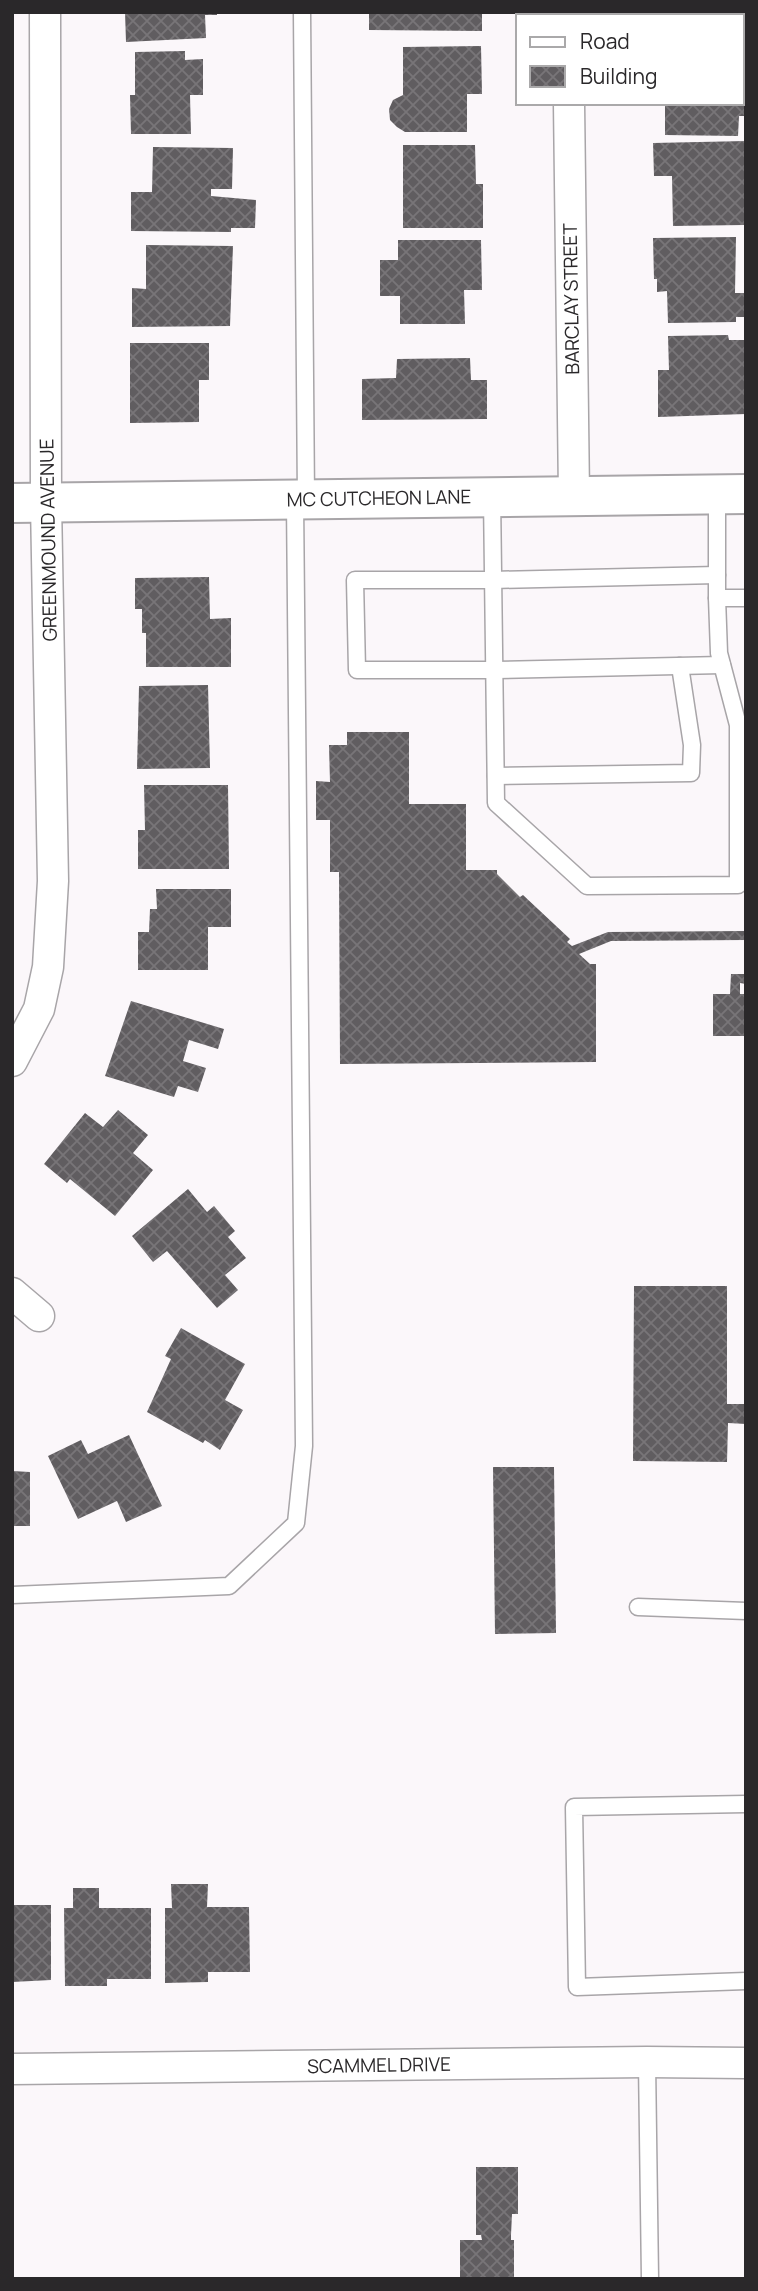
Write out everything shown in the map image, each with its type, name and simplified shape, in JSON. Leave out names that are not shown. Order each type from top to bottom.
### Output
[{"type":"street","name":"GREENMOUND AVENUE","points":[[12,1061],[39,1009],[48,967],[53,881],[29,503],[45,12]]},
{"type":"street","name":"BARCLAY STREET","points":[[569,105],[574,495]]},
{"type":"street","name":"MC CUTCHEON LANE","points":[[29,503],[731,494]]},
{"type":"street","points":[[12,1293],[39,1316]]},
{"type":"street","name":"SCAMMEL DRIVE","points":[[12,2069],[746,2063]]},
{"type":"lane","points":[[12,1595],[229,1586],[296,1523],[304,1432],[302,12]]},
{"type":"lane","points":[[492,496],[496,803],[587,886],[738,885],[738,725],[722,665],[717,598],[717,575],[731,494]]},
{"type":"lane","points":[[717,575],[355,580],[358,670],[722,665]]},
{"type":"lane","points":[[717,598],[746,598]]},
{"type":"lane","points":[[496,776],[691,773],[692,745],[680,666]]},
{"type":"lane","points":[[638,1607],[746,1611]]},
{"type":"lane","points":[[746,1804],[574,1807],[577,1987],[746,1981]]},
{"type":"lane","points":[[647,2062],[650,2279]]},
{"type":"building","points":[[125,12],[217,12],[217,15],[205,15],[206,38],[126,42]]},
{"type":"building","points":[[369,12],[482,12],[482,31],[369,30]]},
{"type":"building","points":[[652,12],[724,12],[724,14]]},
{"type":"building","points":[[481,46],[482,94],[467,94],[467,132],[405,132],[390,120],[389,109],[393,100],[403,95],[403,47]]},
{"type":"building","points":[[185,51],[185,60],[203,59],[203,95],[190,95],[191,134],[131,134],[130,95],[135,95],[135,52]]},
{"type":"building","points":[[746,76],[746,116],[739,116],[738,136],[665,135],[665,106],[654,106],[744,105]]},
{"type":"building","points":[[746,141],[744,225],[673,226],[672,176],[654,176],[653,143]]},
{"type":"building","points":[[403,145],[475,145],[476,184],[483,184],[483,228],[403,228]]},
{"type":"building","points":[[153,147],[233,148],[232,189],[211,189],[211,196],[256,200],[255,228],[231,228],[231,232],[131,231],[131,192],[152,192]]},
{"type":"building","points":[[736,237],[735,293],[746,293],[746,317],[736,317],[736,322],[668,323],[667,291],[657,292],[657,279],[654,279],[653,238]]},
{"type":"building","points":[[398,240],[481,240],[482,290],[464,290],[465,324],[400,324],[400,296],[380,296],[380,260],[398,260]]},
{"type":"building","points":[[146,245],[233,246],[230,326],[132,327],[132,288],[146,289]]},
{"type":"building","points":[[728,335],[729,340],[746,340],[746,414],[658,417],[658,370],[669,370],[668,336]]},
{"type":"building","points":[[130,343],[209,343],[209,380],[199,380],[199,422],[130,423]]},
{"type":"building","points":[[470,358],[471,380],[487,380],[487,419],[362,420],[362,379],[396,378],[397,359]]},
{"type":"building","points":[[209,577],[210,619],[231,618],[231,667],[146,667],[146,633],[142,633],[142,609],[135,609],[135,578]]},
{"type":"building","points":[[208,685],[210,768],[137,769],[139,686]]},
{"type":"building","points":[[347,732],[409,732],[409,804],[466,804],[466,870],[497,870],[497,874],[520,897],[523,895],[570,939],[567,942],[572,946],[608,932],[746,931],[746,940],[611,941],[579,954],[590,964],[596,964],[596,1062],[340,1064],[339,872],[330,872],[330,820],[316,820],[316,781],[330,782],[329,745],[347,745]]},
{"type":"building","points":[[144,785],[228,785],[229,869],[138,869],[138,830],[145,830]]},
{"type":"building","points":[[156,889],[231,889],[231,927],[208,927],[208,970],[138,970],[138,932],[149,932],[150,909],[157,909]]},
{"type":"building","points":[[731,974],[746,974],[746,984],[740,983],[740,994],[746,994],[746,1036],[713,1036],[713,994],[730,994]]},
{"type":"building","points":[[131,1001],[224,1029],[218,1049],[189,1040],[183,1061],[206,1068],[198,1092],[178,1086],[174,1097],[105,1076]]},
{"type":"building","points":[[118,1110],[148,1135],[133,1153],[153,1170],[115,1216],[70,1179],[67,1183],[44,1164],[85,1113],[103,1127]]},
{"type":"building","points":[[188,1189],[207,1212],[214,1206],[235,1231],[228,1237],[246,1258],[225,1275],[238,1290],[217,1308],[167,1251],[153,1262],[132,1236]]},
{"type":"building","points":[[634,1286],[727,1286],[727,1404],[746,1404],[746,1424],[728,1423],[727,1462],[633,1461]]},
{"type":"building","points":[[181,1328],[245,1364],[225,1400],[243,1410],[220,1450],[147,1412],[171,1359],[165,1356]]},
{"type":"building","points":[[129,1435],[162,1506],[126,1522],[117,1501],[78,1519],[48,1456],[81,1440],[88,1454]]},
{"type":"building","points":[[493,1467],[554,1467],[556,1633],[495,1634]]},
{"type":"building","points":[[12,1471],[30,1472],[30,1526],[12,1526]]},
{"type":"building","points":[[171,1884],[208,1884],[207,1907],[249,1907],[250,1972],[208,1972],[208,1982],[165,1983],[165,1908],[172,1908]]},
{"type":"building","points":[[73,1888],[99,1888],[99,1908],[151,1908],[151,1979],[107,1979],[107,1986],[65,1986],[64,1908],[73,1908]]},
{"type":"building","points":[[12,1905],[51,1905],[51,1980],[12,1982]]},
{"type":"building","points":[[476,2167],[518,2167],[518,2214],[512,2214],[511,2235],[511,2240],[514,2240],[514,2279],[460,2279],[460,2240],[482,2240],[481,2235],[476,2235]]}]
